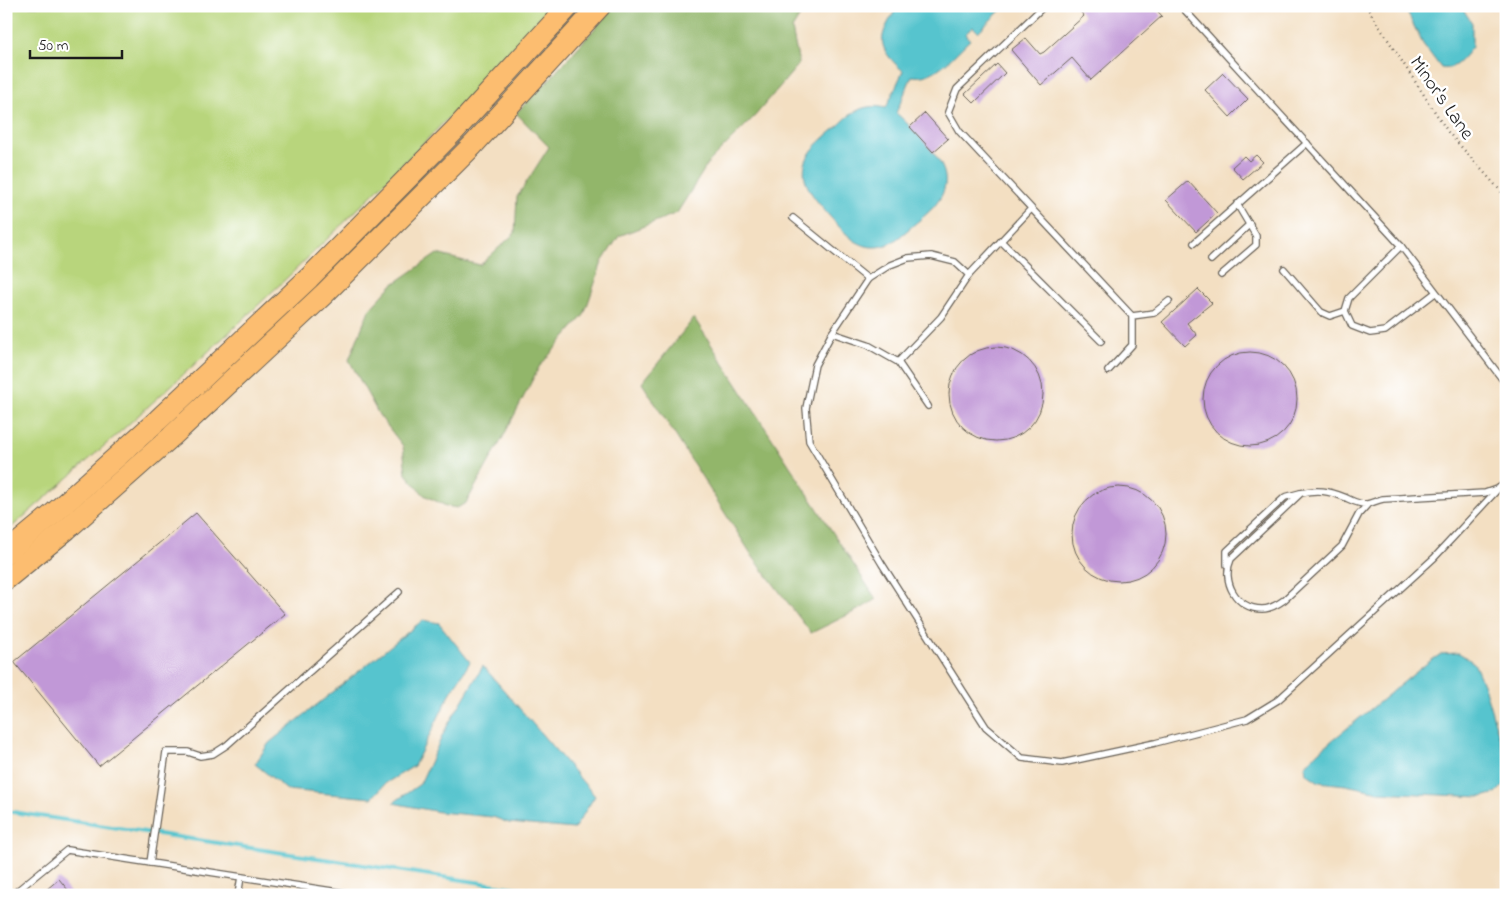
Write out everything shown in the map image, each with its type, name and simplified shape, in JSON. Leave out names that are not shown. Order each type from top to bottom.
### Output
[{"type":"highway","points":[[6,553],[53,514],[151,426],[309,278],[455,130],[569,6]]},
{"type":"highway","points":[[6,579],[67,529],[164,443],[324,294],[473,145],[600,6]]},
{"type":"lane","points":[[1044,6],[957,88],[948,112],[959,131],[1132,316],[1132,345],[1108,370]]},
{"type":"lane","points":[[1181,6],[1401,246],[1506,384]]},
{"type":"lane","points":[[1194,243],[1307,143]]},
{"type":"lane","points":[[1221,275],[1256,245],[1256,236],[1237,204]]},
{"type":"lane","points":[[898,362],[941,317],[969,275],[1031,209]]},
{"type":"lane","points":[[793,218],[868,279]]},
{"type":"lane","points":[[1211,260],[1250,224]]},
{"type":"lane","points":[[1001,241],[1101,341]]},
{"type":"lane","points":[[1401,246],[1349,298],[1345,311],[1352,326],[1370,333],[1385,331],[1435,293]]},
{"type":"lane","points":[[969,275],[955,262],[931,256],[908,258],[890,265],[868,279],[832,333],[815,365],[806,408],[809,441],[882,564],[986,727],[1022,758],[1062,763],[1155,743],[1247,719],[1278,700],[1434,558],[1506,482]]},
{"type":"lane","points":[[1284,269],[1321,312],[1330,316],[1345,311]]},
{"type":"lane","points":[[1132,316],[1154,314],[1169,301]]},
{"type":"lane","points":[[832,333],[868,345],[898,362],[928,406]]},
{"type":"lane","points":[[1368,504],[1359,514],[1342,546],[1284,600],[1276,605],[1262,609],[1247,606],[1232,591],[1229,585],[1228,572],[1231,559],[1301,493],[1321,490],[1355,502],[1368,504],[1383,499],[1478,493],[1499,488]]},
{"type":"lane","points":[[150,863],[166,752],[188,752],[200,756],[213,754],[226,745],[399,592]]},
{"type":"lane","points":[[12,895],[67,850],[358,895]]},
{"type":"lane","points":[[238,895],[241,877]]},
{"type":"path","name":"Minor's Lane","points":[[1366,6],[1448,132],[1506,197]]},
{"type":"green space","points":[[6,6],[550,6],[463,102],[343,224],[233,329],[6,532]]},
{"type":"green space","points":[[615,6],[806,6],[792,29],[799,64],[754,117],[709,162],[677,213],[619,236],[602,262],[584,315],[539,367],[466,503],[457,508],[446,506],[424,495],[406,474],[403,446],[379,415],[349,360],[369,310],[392,285],[437,254],[480,265],[515,233],[517,197],[549,147],[516,113],[547,82]]},
{"type":"green space","points":[[694,318],[876,599],[811,633],[753,557],[642,383]]},
{"type":"water","points":[[898,6],[1005,6],[978,32],[973,27],[965,34],[970,40],[944,65],[929,74],[912,76],[896,113],[920,137],[937,158],[944,173],[944,191],[933,208],[897,239],[884,246],[871,247],[859,243],[850,237],[822,207],[807,184],[804,167],[808,156],[816,146],[854,112],[866,107],[886,108],[903,71],[887,54],[882,40]]},
{"type":"water","points":[[1404,6],[1461,6],[1472,23],[1472,47],[1455,65],[1441,68],[1423,44]]},
{"type":"water","points":[[423,620],[439,623],[470,662],[450,694],[414,766],[386,783],[372,798],[287,790],[255,764],[269,743]]},
{"type":"water","points":[[1459,653],[1474,663],[1484,686],[1506,760],[1506,783],[1496,793],[1482,797],[1379,792],[1319,782],[1306,773],[1305,766],[1318,752],[1426,664],[1441,654]]},
{"type":"water","points":[[483,666],[595,796],[574,829],[509,823],[493,817],[439,812],[393,803],[420,784],[446,728]]},
{"type":"building","points":[[1076,6],[1153,6],[1162,16],[1091,80],[1072,58],[1041,85],[1011,50],[1026,38],[1040,54],[1044,52],[1084,16]]},
{"type":"building","points":[[997,64],[1005,73],[974,103],[965,94]]},
{"type":"building","points":[[1223,73],[1248,99],[1230,117],[1205,90]]},
{"type":"building","points":[[925,113],[948,139],[933,152],[910,127]]},
{"type":"building","points":[[1256,155],[1263,162],[1243,179],[1232,167],[1244,156],[1249,161]]},
{"type":"building","points":[[1188,181],[1217,213],[1196,232],[1166,200]]},
{"type":"building","points":[[1198,289],[1212,303],[1187,323],[1197,335],[1185,346],[1162,322]]},
{"type":"building","points":[[996,347],[1014,350],[1029,361],[1040,376],[1043,394],[1040,412],[1029,427],[1014,438],[996,441],[978,438],[963,427],[952,412],[949,394],[952,376],[963,361],[978,350]]},
{"type":"building","points":[[1250,352],[1268,355],[1283,366],[1294,381],[1297,399],[1294,417],[1283,432],[1268,443],[1250,446],[1232,443],[1217,432],[1206,417],[1203,399],[1206,381],[1217,366],[1232,355]]},
{"type":"building","points":[[1119,487],[1137,490],[1152,501],[1163,516],[1166,534],[1163,552],[1152,567],[1137,578],[1119,581],[1101,578],[1086,567],[1075,552],[1072,534],[1075,516],[1086,501],[1101,490]]},
{"type":"building","points":[[196,513],[285,614],[99,766],[14,662]]},
{"type":"building","points":[[59,879],[72,895],[40,895]]},
{"type":"waterway","points":[[6,811],[562,895]]}]
